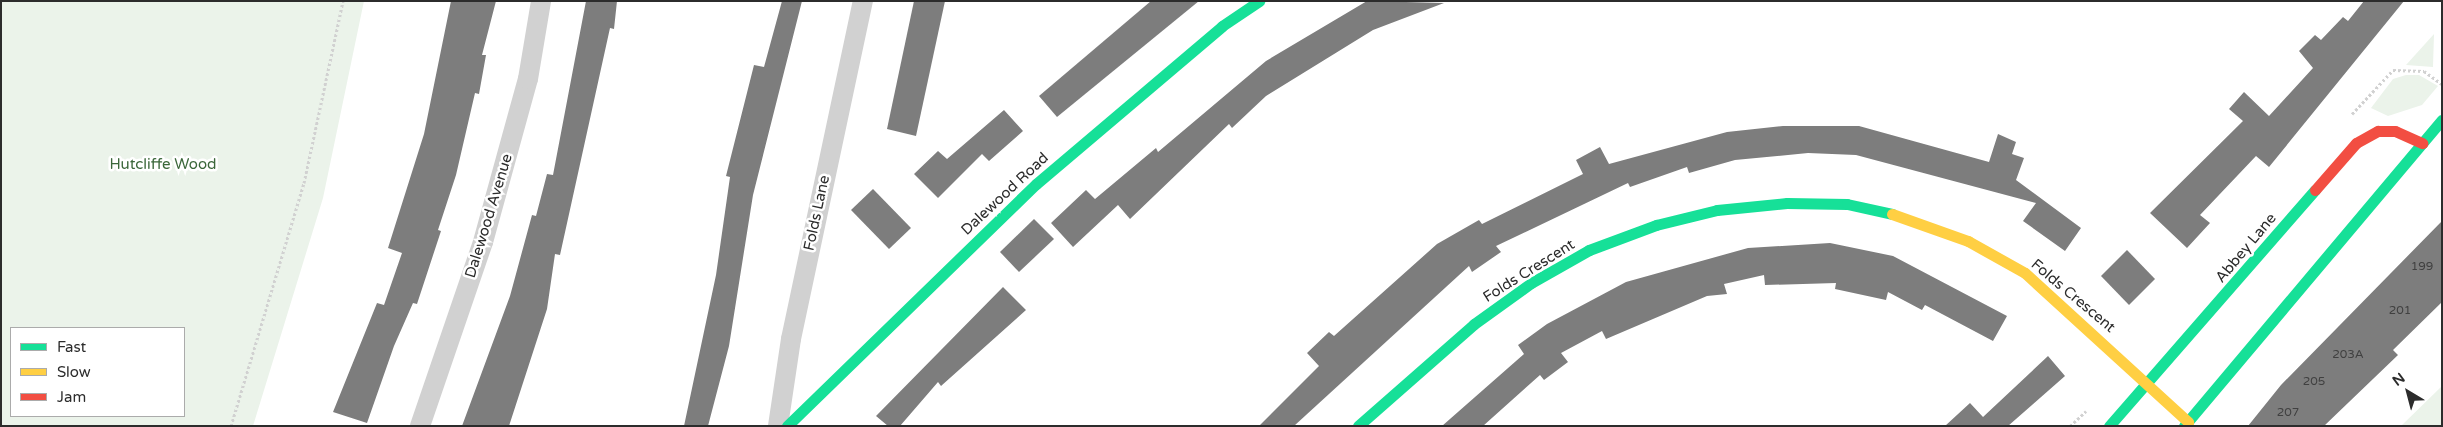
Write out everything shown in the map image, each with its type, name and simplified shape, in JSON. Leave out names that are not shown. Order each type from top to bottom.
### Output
[{"type":"street","name":"Dalewood Avenue","points":[[420,426],[483,242],[528,79],[541,1]]},
{"type":"street","name":"Folds Lane","points":[[778,426],[791,339],[863,1]]},
{"type":"street","name":"Dalewood Road","points":[[787,426],[1036,184],[1222,26],[1259,1]]},
{"type":"street","points":[[2186,424],[2442,120]]},
{"type":"street","name":"Abbey Lane","points":[[2109,426],[2150,384],[2356,143],[2378,132],[2395,130],[2422,143]]},
{"type":"street","name":"Folds Crescent","points":[[1358,426],[1474,324],[1531,283],[1589,250],[1656,225],[1717,210],[1787,203],[1847,204],[1906,217],[1968,241],[2025,273],[2150,384],[2186,424]]},
{"type":"path","points":[[231,426],[304,183],[343,1]]},
{"type":"green space","name":"Hutcliffe Wood","points":[[1,1],[364,1],[323,198],[253,426],[1,426]]},
{"type":"green space","points":[[2434,34],[2433,67],[2406,65]]},
{"type":"green space","points":[[2406,75],[2419,75],[2438,86],[2422,105],[2388,116],[2371,108],[2393,79]]},
{"type":"green space","points":[[2442,386],[2442,426],[2401,426]]},
{"type":"building","points":[[451,1],[496,1],[482,55],[486,55],[479,94],[475,93],[456,175],[438,230],[441,231],[417,304],[413,303],[394,346],[367,423],[333,412],[377,303],[384,305],[402,253],[388,248],[424,134]]},
{"type":"building","points":[[586,1],[617,1],[614,29],[610,28],[560,255],[555,254],[547,309],[509,426],[462,426],[510,296],[532,215],[536,216],[547,174],[553,175]]},
{"type":"building","points":[[782,1],[802,1],[753,195],[729,346],[708,426],[684,426],[716,275],[730,177],[726,176],[754,65],[764,67]]},
{"type":"building","points":[[914,1],[945,1],[916,136],[887,129]]},
{"type":"building","points":[[1151,1],[1199,1],[1057,117],[1039,96]]},
{"type":"building","points":[[1367,1],[1444,3],[1373,30],[1266,96],[1232,128],[1229,124],[1130,219],[1118,205],[1073,247],[1051,223],[1086,190],[1095,199],[1156,148],[1158,152],[1266,61]]},
{"type":"building","points":[[2364,1],[2404,1],[2269,167],[2256,156],[2200,215],[2210,223],[2187,248],[2150,213],[2243,121],[2229,109],[2244,92],[2269,116],[2313,68],[2299,51],[2315,35],[2321,40],[2343,17],[2348,21]]},
{"type":"building","points":[[1004,110],[1023,131],[989,161],[982,154],[938,198],[914,174],[938,151],[947,159]]},
{"type":"building","points":[[1783,126],[1859,126],[1989,162],[1998,134],[2016,142],[2012,154],[2024,158],[2016,180],[2081,228],[2065,251],[2023,221],[2036,203],[1856,155],[1808,153],[1735,160],[1689,173],[1687,167],[1630,187],[1628,183],[1496,246],[1501,252],[1472,272],[1469,266],[1294,426],[1259,426],[1319,366],[1307,353],[1329,332],[1334,336],[1437,244],[1479,220],[1482,224],[1583,174],[1576,160],[1600,147],[1609,164],[1727,132]]},
{"type":"building","points":[[873,189],[911,228],[889,249],[851,210]]},
{"type":"building","points":[[1034,219],[1054,239],[1019,272],[1000,252]]},
{"type":"building","points":[[2442,221],[2442,302],[2393,350],[2398,355],[2324,426],[2248,426],[2281,385]]},
{"type":"building","points":[[1830,243],[1893,256],[2007,316],[1993,341],[1925,305],[1922,310],[1888,292],[1886,300],[1835,289],[1836,283],[1765,285],[1764,275],[1724,284],[1727,294],[1707,296],[1606,339],[1602,331],[1561,353],[1568,362],[1544,380],[1540,375],[1483,426],[1442,426],[1524,354],[1518,345],[1547,324],[1626,282],[1748,248]]},
{"type":"building","points":[[2127,250],[2155,279],[2129,305],[2101,276]]},
{"type":"building","points":[[1003,287],[1026,310],[941,386],[938,382],[900,426],[888,426],[876,416]]},
{"type":"building","points":[[2048,356],[2065,376],[2008,426],[1945,426],[1970,403],[1983,417]]},
{"type":"traffic: fast","points":[[787,426],[1036,184],[1222,26],[1259,1]]},
{"type":"traffic: fast","points":[[2184,426],[2442,120]]},
{"type":"traffic: fast","points":[[2109,426],[2315,190]]},
{"type":"traffic: fast","points":[[1358,426],[1474,324],[1531,283],[1589,250],[1656,225],[1717,210],[1787,203],[1847,204],[1892,214]]},
{"type":"traffic: slow","points":[[1892,214],[1968,241],[2025,273],[2188,422]]},
{"type":"traffic: jam","points":[[2315,190],[2356,143],[2378,131],[2395,131],[2422,143]]}]
